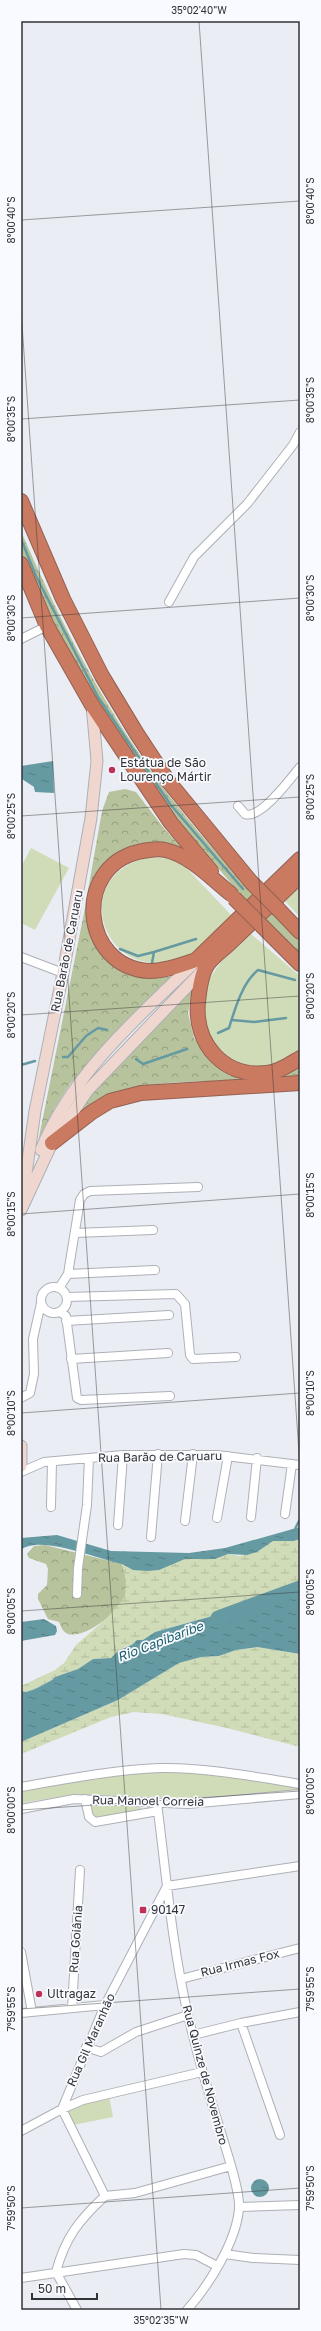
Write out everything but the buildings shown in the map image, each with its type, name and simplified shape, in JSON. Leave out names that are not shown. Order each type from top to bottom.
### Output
[{"type":"highway","points":[[21,501],[63,599],[102,676],[133,728],[168,780],[251,882],[300,932]]},
{"type":"highway","points":[[21,564],[47,626],[92,705],[171,823],[233,896],[300,964]]},
{"type":"highway","points":[[233,896],[189,861],[166,850],[145,850],[125,857],[109,868],[101,880],[95,894],[94,922],[103,946],[124,964],[150,971],[201,963],[300,876]]},
{"type":"highway","points":[[300,859],[201,963],[197,1014],[199,1032],[209,1051],[219,1060],[250,1074],[268,1073],[284,1068],[300,1058]]},
{"type":"highway","points":[[52,1143],[92,1112],[110,1101],[141,1093],[300,1083]]},
{"type":"street","points":[[169,602],[194,557],[247,504],[293,445],[300,432]]},
{"type":"street","points":[[21,639],[47,626]]},
{"type":"street","name":"Rua Barão de Caruaru","points":[[21,1209],[34,1111],[63,973],[91,818],[97,761],[92,705]]},
{"type":"street","points":[[238,806],[245,814],[255,814],[277,795],[300,767]]},
{"type":"street","points":[[21,957],[63,973]]},
{"type":"street","points":[[21,1209],[52,1143],[88,1090],[201,963]]},
{"type":"street","name":"Rua Barão de Caruaru","points":[[24,1195],[49,1129],[69,1097],[106,1051],[201,963]]},
{"type":"street","points":[[59,1288],[68,1274],[80,1200],[84,1194],[90,1191],[198,1187]]},
{"type":"street","points":[[75,1233],[153,1230]]},
{"type":"street","points":[[68,1274],[155,1270]]},
{"type":"street","points":[[21,1398],[30,1393],[33,1385],[33,1339],[42,1294],[47,1288],[59,1288],[67,1297],[66,1306],[60,1312]]},
{"type":"street","points":[[67,1297],[176,1294],[185,1304],[190,1355],[194,1358],[236,1357]]},
{"type":"street","points":[[40,1303],[48,1312]]},
{"type":"street","points":[[36,1325],[48,1312],[60,1312],[66,1316],[75,1394],[77,1398],[81,1400],[170,1396]]},
{"type":"street","points":[[66,1321],[169,1316]]},
{"type":"street","points":[[71,1359],[168,1353]]},
{"type":"street","points":[[21,1446],[21,1467]]},
{"type":"street","points":[[151,1536],[158,1454]]},
{"type":"street","name":"Rua Barão de Caruaru","points":[[21,1467],[48,1462],[89,1458],[158,1454],[193,1454],[257,1458],[296,1464]]},
{"type":"street","points":[[185,1521],[193,1454]]},
{"type":"street","points":[[118,1525],[123,1455]]},
{"type":"street","points":[[217,1518],[228,1456]]},
{"type":"street","points":[[77,1594],[78,1568],[83,1537],[89,1458]]},
{"type":"street","points":[[251,1516],[257,1458]]},
{"type":"street","points":[[48,1462],[51,1507]]},
{"type":"street","points":[[285,1514],[296,1464]]},
{"type":"street","points":[[21,1787],[81,1776],[162,1768],[253,1776],[300,1784]]},
{"type":"street","name":"Rua Manoel Correia","points":[[21,1809],[74,1799],[157,1807],[300,1794]]},
{"type":"street","points":[[85,1799],[90,1817],[95,1822],[157,1807]]},
{"type":"street","name":"Rua Quinze de Novembro","points":[[157,1807],[180,1979],[202,2072],[231,2166],[239,2207],[236,2226],[225,2254],[197,2299],[188,2310]]},
{"type":"street","points":[[167,1886],[300,1866]]},
{"type":"street","name":"Rua Goiânia","points":[[72,2008],[80,1870]]},
{"type":"street","name":"Rua Gil Maranhão","points":[[62,2109],[105,2005],[167,1886]]},
{"type":"street","name":"Rua Irmas Fox","points":[[180,1979],[300,1948]]},
{"type":"street","points":[[21,1952],[32,2012]]},
{"type":"street","points":[[21,2013],[105,2005]]},
{"type":"street","points":[[193,2035],[241,2023],[300,2012]]},
{"type":"street","points":[[86,2048],[101,2052],[136,2032],[188,2015]]},
{"type":"street","points":[[241,2023],[280,2135]]},
{"type":"street","points":[[21,2131],[62,2109],[112,2092],[202,2072]]},
{"type":"street","points":[[62,2109],[105,2196]]},
{"type":"street","points":[[77,2310],[56,2272],[62,2250],[76,2227],[105,2196],[135,2193],[231,2166]]},
{"type":"street","points":[[239,2207],[300,2205]]},
{"type":"street","points":[[21,2278],[190,2253],[217,2266]]},
{"type":"street","points":[[225,2254],[253,2258],[300,2260]]},
{"type":"green space","points":[[21,531],[68,632],[122,728],[175,803],[256,897],[249,904],[180,824],[118,738],[57,633],[21,551]]},
{"type":"green space","points":[[125,789],[136,792],[166,831],[184,849],[152,843],[141,844],[131,847],[122,853],[103,872],[93,886],[102,948],[155,976],[174,977],[70,1084],[54,1109],[38,1142],[84,913],[102,811],[109,792]]},
{"type":"green space","points":[[31,848],[69,868],[35,930],[21,923],[21,867]]},
{"type":"green space","points":[[151,857],[179,860],[233,917],[202,946],[178,961],[143,961],[124,952],[110,938],[103,919],[103,900],[110,881],[126,866]]},
{"type":"green space","points":[[300,887],[300,917],[285,901]]},
{"type":"green space","points":[[272,910],[300,935],[300,954],[263,922]]},
{"type":"green space","points":[[251,934],[300,976],[300,1051],[289,1060],[261,1069],[227,1060],[207,1037],[202,1018],[207,982],[221,962]]},
{"type":"green space","points":[[192,989],[188,1013],[194,1038],[211,1061],[232,1074],[300,1063],[300,1077],[154,1084],[121,1091],[105,1097],[73,1117],[114,1069]]},
{"type":"green space","points":[[300,1539],[300,1586],[272,1591],[259,1600],[263,1605],[247,1612],[234,1610],[155,1632],[143,1641],[126,1646],[111,1658],[93,1659],[78,1669],[55,1677],[35,1689],[26,1692],[21,1691],[21,1686],[55,1670],[64,1663],[77,1644],[106,1619],[125,1597],[126,1579],[122,1564],[133,1570],[168,1566],[185,1559],[215,1559],[228,1554],[239,1556],[257,1552],[273,1541],[294,1541]]},
{"type":"green space","points":[[45,1545],[122,1564],[127,1589],[122,1603],[109,1617],[92,1628],[75,1634],[66,1633],[62,1629],[59,1622],[48,1619],[38,1599],[38,1594],[47,1585],[48,1569],[46,1564],[29,1558],[27,1554],[34,1546]]},
{"type":"green space","points":[[257,1647],[300,1654],[300,1747],[227,1728],[162,1714],[134,1712],[111,1717],[21,1754],[21,1742],[118,1700],[179,1663],[201,1657],[219,1656],[236,1650]]},
{"type":"green space","points":[[159,1770],[249,1776],[300,1785],[300,1790],[190,1798],[72,1795],[21,1803],[21,1790],[70,1779]]},
{"type":"green space","points":[[95,1802],[140,1807],[144,1810],[94,1819],[91,1817],[89,1803]]},
{"type":"green space","points":[[109,2095],[113,2117],[73,2125],[63,2106]]},
{"type":"water","points":[[53,761],[54,793],[35,792],[34,787],[22,779],[21,766]]},
{"type":"water","points":[[300,1527],[300,1539],[294,1541],[273,1541],[257,1552],[247,1555],[228,1554],[215,1559],[185,1559],[159,1570],[148,1571],[133,1570],[122,1564],[55,1546],[30,1546],[21,1550],[21,1538],[57,1535],[111,1551],[189,1553],[225,1548]]},
{"type":"water","name":"Rio Capibaribe","points":[[291,1586],[300,1586],[300,1654],[257,1647],[236,1650],[219,1656],[201,1657],[179,1663],[118,1700],[21,1742],[21,1691],[26,1692],[35,1689],[55,1677],[78,1669],[93,1659],[111,1658],[118,1651],[133,1644],[137,1640],[143,1640],[155,1632],[234,1610],[247,1612],[263,1605],[259,1600],[272,1591]]},
{"type":"water","points":[[44,1619],[56,1626],[57,1631],[55,1635],[21,1641],[21,1622]]},
{"type":"water","points":[[260,2179],[266,2182],[269,2188],[266,2194],[260,2197],[254,2194],[251,2188],[254,2182]]},
{"type":"waterway","points":[[21,539],[36,576],[98,697],[170,804],[243,889]]},
{"type":"waterway","points":[[152,963],[154,952],[196,939]]},
{"type":"waterway","points":[[120,949],[138,956],[154,952]]},
{"type":"waterway","points":[[218,1033],[229,1028],[243,989],[252,975],[258,970],[295,980]]},
{"type":"waterway","points":[[232,1020],[254,1022],[286,1018]]},
{"type":"waterway","points":[[63,1057],[68,1057],[86,1036],[98,1028],[107,1030]]},
{"type":"waterway","points":[[136,1059],[143,1064],[187,1049]]},
{"type":"waterway","points":[[21,1065],[35,1061]]},
{"type":"waterway","points":[[294,1531],[300,1519]]},
{"type":"waterway","name":"Rio Capibaribe","points":[[218,1618],[300,1588]]},
{"type":"place","name":"Estátua de São Lourenço Mártir","points":[[112,770]]},
{"type":"place","name":"90147","points":[[143,1910]]},
{"type":"place","name":"Ultragaz","points":[[39,1994]]}]
